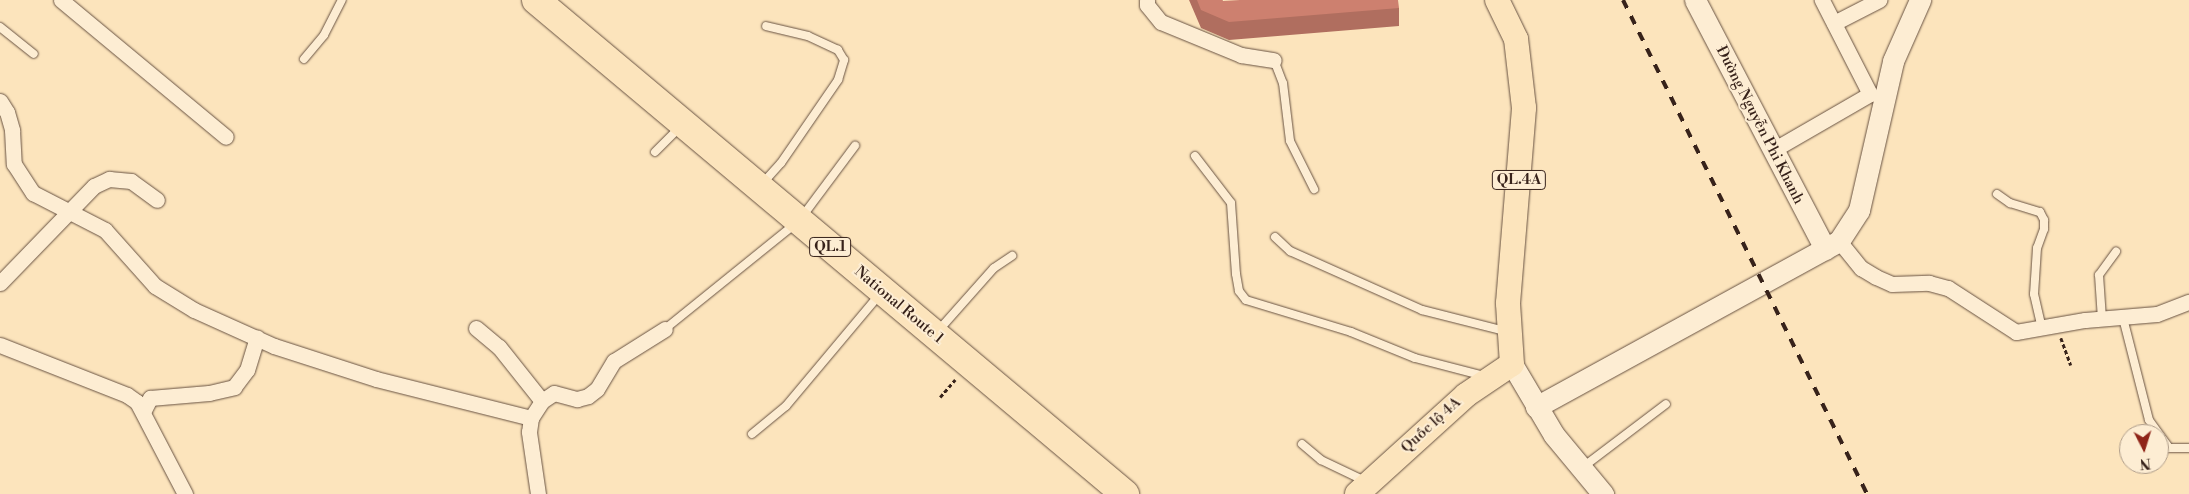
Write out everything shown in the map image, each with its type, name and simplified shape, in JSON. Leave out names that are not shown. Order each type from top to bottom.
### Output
[{"type":"highway","name":"National Route 1","points":[[536,0],[1125,494]]},
{"type":"main road","name":"QL.4A","points":[[1497,0],[1516,39],[1524,108],[1508,303],[1512,364]]},
{"type":"main road","name":"Quốc lộ 4A","points":[[1362,488],[1466,395],[1512,364]]},
{"type":"street","points":[[61,0],[226,136]]},
{"type":"street","points":[[1147,0],[1147,5],[1162,22],[1223,49],[1274,60]]},
{"type":"street","name":"Đường Nguyễn Phi Khanh","points":[[1695,0],[1773,150],[1832,245]]},
{"type":"street","points":[[1773,150],[1870,94],[1822,0]]},
{"type":"street","points":[[1834,23],[1878,0]]},
{"type":"street","points":[[1536,407],[1622,363],[1832,245],[1859,210],[1893,61],[1920,0]]},
{"type":"street","points":[[0,101],[7,112],[14,164],[22,179],[33,193],[105,230],[155,286],[194,310],[274,346],[376,379],[531,418]]},
{"type":"street","points":[[0,284],[14,272],[68,211],[94,186],[108,179],[131,182],[157,200]]},
{"type":"street","points":[[1832,245],[1861,268],[1892,284],[1930,283],[1948,288],[2006,329],[2016,332],[2102,319],[2157,314],[2189,302]]},
{"type":"street","points":[[476,328],[499,347],[542,400]]},
{"type":"street","points":[[538,494],[529,432],[531,418],[542,400],[554,393],[577,399],[588,396],[597,389],[614,361],[665,329]]},
{"type":"street","points":[[143,412],[150,398],[209,393],[234,387],[247,370],[257,338]]},
{"type":"street","points":[[0,345],[127,395],[143,412],[185,494]]},
{"type":"street","points":[[1512,364],[1536,407],[1603,494]]},
{"type":"lane","points":[[304,59],[324,34],[342,0]]},
{"type":"lane","points":[[760,188],[781,163],[838,80],[844,60],[838,50],[808,36],[766,26]]},
{"type":"lane","points":[[0,27],[34,54]]},
{"type":"lane","points":[[1274,60],[1283,83],[1290,141],[1314,189]]},
{"type":"lane","points":[[655,152],[684,124]]},
{"type":"lane","points":[[665,329],[799,221],[855,146]]},
{"type":"lane","points":[[1196,156],[1231,202],[1236,274],[1239,291],[1246,300],[1351,332],[1415,358],[1491,378]]},
{"type":"lane","points":[[1996,194],[2010,203],[2040,212],[2044,220],[2044,229],[2037,248],[2034,294],[2047,328]]},
{"type":"lane","points":[[1274,237],[1290,251],[1422,310],[1510,332]]},
{"type":"lane","points":[[2102,319],[2099,275],[2116,252]]},
{"type":"lane","points":[[935,335],[994,268],[1012,256]]},
{"type":"lane","points":[[752,434],[768,424],[786,406],[882,291]]},
{"type":"lane","points":[[2123,318],[2149,420],[2169,448],[2189,448]]},
{"type":"lane","points":[[1582,468],[1666,404]]},
{"type":"lane","points":[[1302,444],[1321,460],[1362,488]]},
{"type":"path","points":[[2047,328],[2069,354],[2071,365]]},
{"type":"building","points":[[1197,0],[1398,0],[1399,8],[1229,22],[1201,10]]},
{"type":"railway","points":[[1623,0],[1867,494]]}]
